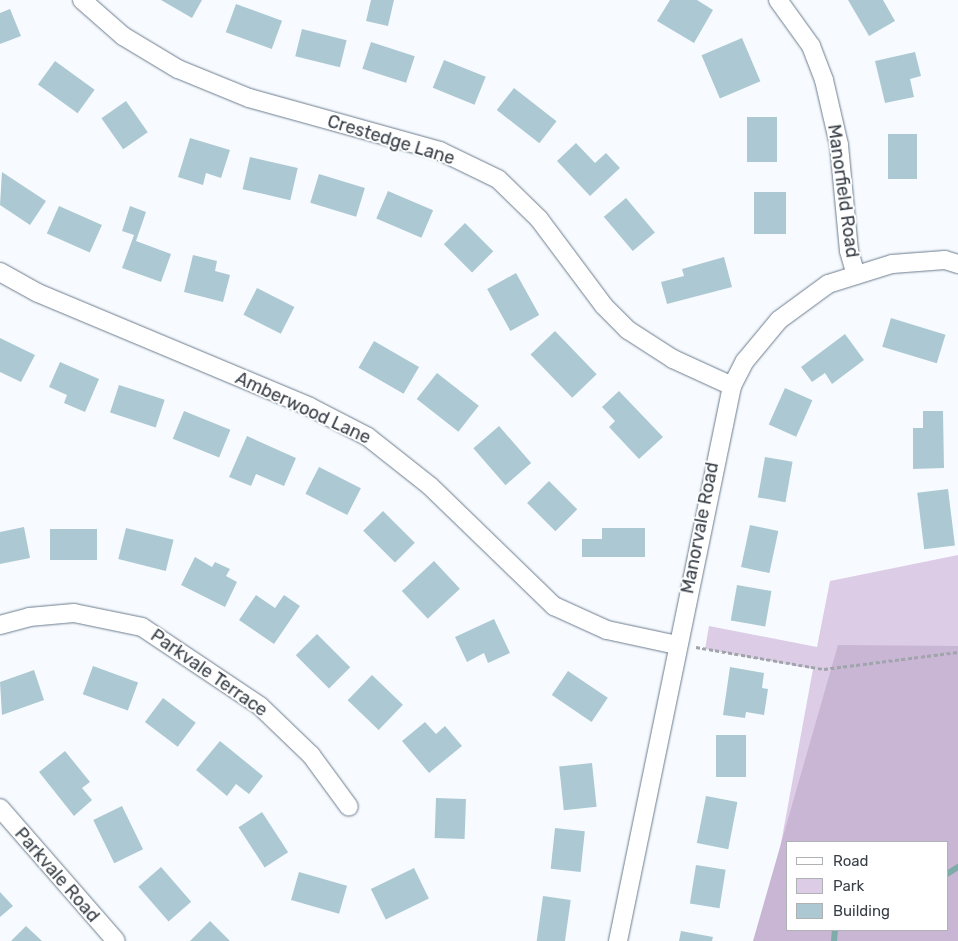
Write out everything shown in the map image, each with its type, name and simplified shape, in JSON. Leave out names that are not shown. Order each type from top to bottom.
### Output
[{"type":"street","name":"Crestedge Lane","points":[[82,0],[123,36],[178,69],[249,98],[440,151],[498,179],[539,219],[604,306],[628,330],[673,359],[732,386]]},
{"type":"street","name":"Manorfield Road","points":[[778,0],[811,46],[824,80],[839,145],[849,252],[856,275]]},
{"type":"street","name":"Manorvale Road","points":[[618,941],[677,645],[732,386],[745,362],[779,320],[828,284],[892,264],[945,260],[958,264]]},
{"type":"street","name":"Amberwood Lane","points":[[0,272],[38,293],[310,408],[368,437],[430,486],[554,606],[607,630],[677,645]]},
{"type":"street","name":"Parkvale Terrace","points":[[0,625],[29,617],[74,613],[142,626],[260,706],[311,755],[349,807]]},
{"type":"street","name":"Parkvale Road","points":[[0,808],[116,941]]},
{"type":"path","points":[[677,645],[824,669],[958,652]]},
{"type":"green space","points":[[958,555],[958,941],[763,941],[813,669],[705,649],[709,626],[817,647],[830,581]]},
{"type":"shaded area","points":[[838,645],[958,646],[958,941],[753,941]]},
{"type":"building","points":[[161,0],[202,0],[192,18]]},
{"type":"building","points":[[371,0],[394,0],[388,26],[366,21]]},
{"type":"building","points":[[670,0],[697,0],[713,10],[694,43],[657,21]]},
{"type":"building","points":[[848,0],[883,0],[895,21],[869,36]]},
{"type":"building","points":[[236,4],[282,21],[272,49],[226,32]]},
{"type":"building","points":[[10,9],[21,36],[0,44],[0,13]]},
{"type":"building","points":[[302,29],[347,40],[340,67],[295,56]]},
{"type":"building","points":[[742,38],[760,81],[720,98],[701,55]]},
{"type":"building","points":[[371,42],[415,56],[406,83],[362,69]]},
{"type":"building","points":[[915,52],[921,76],[910,79],[914,97],[885,103],[875,61]]},
{"type":"building","points":[[444,60],[486,77],[474,105],[433,88]]},
{"type":"building","points":[[55,61],[95,90],[78,113],[38,84]]},
{"type":"building","points":[[514,88],[557,121],[539,143],[497,110]]},
{"type":"building","points":[[126,101],[148,132],[123,149],[101,118]]},
{"type":"building","points":[[747,117],[777,117],[777,162],[747,162]]},
{"type":"building","points":[[888,134],[917,134],[917,179],[888,179]]},
{"type":"building","points":[[190,138],[230,150],[221,178],[206,173],[203,185],[178,177]]},
{"type":"building","points":[[576,143],[595,163],[606,153],[620,168],[590,196],[557,161]]},
{"type":"building","points":[[250,157],[298,168],[290,200],[243,189]]},
{"type":"building","points":[[2,172],[46,201],[30,225],[0,205]]},
{"type":"building","points":[[319,174],[365,188],[356,217],[310,203]]},
{"type":"building","points":[[388,191],[433,210],[421,238],[376,219]]},
{"type":"building","points":[[754,192],[786,192],[786,234],[754,234]]},
{"type":"building","points":[[626,198],[655,232],[633,251],[604,217]]},
{"type":"building","points":[[59,206],[102,225],[90,253],[47,233]]},
{"type":"building","points":[[130,206],[146,212],[136,241],[171,254],[161,282],[122,268],[134,235],[122,231]]},
{"type":"building","points":[[465,223],[493,251],[472,272],[444,244]]},
{"type":"building","points":[[193,255],[217,261],[215,271],[230,275],[223,302],[184,292]]},
{"type":"building","points":[[724,257],[732,287],[667,304],[661,282],[684,276],[682,269]]},
{"type":"building","points":[[516,273],[539,315],[510,331],[487,289]]},
{"type":"building","points":[[257,288],[294,307],[281,334],[243,315]]},
{"type":"building","points":[[891,318],[946,335],[937,363],[882,347]]},
{"type":"building","points":[[555,331],[597,374],[572,398],[531,355]]},
{"type":"building","points":[[845,334],[864,360],[832,384],[825,373],[812,382],[801,367]]},
{"type":"building","points":[[0,338],[35,355],[21,382],[0,372]]},
{"type":"building","points":[[374,341],[419,367],[404,394],[358,368]]},
{"type":"building","points":[[60,362],[99,379],[85,412],[64,403],[67,395],[49,387]]},
{"type":"building","points":[[437,373],[479,406],[458,432],[417,399]]},
{"type":"building","points":[[119,385],[165,400],[156,427],[110,413]]},
{"type":"building","points":[[785,388],[812,400],[796,437],[769,425]]},
{"type":"building","points":[[619,391],[663,437],[639,459],[609,427],[615,421],[602,407]]},
{"type":"building","points":[[184,411],[230,430],[219,458],[173,439]]},
{"type":"building","points":[[923,411],[943,411],[944,468],[913,469],[913,428],[923,428]]},
{"type":"building","points":[[499,426],[531,463],[505,485],[473,448]]},
{"type":"building","points":[[247,436],[296,458],[284,486],[256,474],[251,486],[229,477]]},
{"type":"building","points":[[765,457],[793,462],[785,502],[758,497]]},
{"type":"building","points":[[319,467],[361,488],[347,515],[305,494]]},
{"type":"building","points":[[549,481],[577,509],[555,531],[527,503]]},
{"type":"building","points":[[948,489],[955,546],[924,549],[917,493]]},
{"type":"building","points":[[383,511],[415,543],[395,563],[363,531]]},
{"type":"building","points":[[750,525],[778,531],[769,573],[741,567]]},
{"type":"building","points":[[24,527],[30,558],[0,564],[0,532]]},
{"type":"building","points":[[126,528],[174,540],[166,571],[118,559]]},
{"type":"building","points":[[602,528],[645,528],[645,557],[582,557],[582,539],[602,539]]},
{"type":"building","points":[[50,529],[97,529],[97,560],[50,560]]},
{"type":"building","points":[[195,557],[212,567],[215,562],[230,569],[226,576],[237,582],[225,607],[181,585]]},
{"type":"building","points":[[434,561],[460,589],[428,619],[402,591]]},
{"type":"building","points":[[737,585],[771,591],[765,627],[731,620]]},
{"type":"building","points":[[256,595],[275,608],[284,595],[300,606],[274,644],[239,620]]},
{"type":"building","points":[[494,619],[510,653],[488,663],[484,653],[467,662],[455,637]]},
{"type":"building","points":[[317,634],[350,667],[329,688],[296,655]]},
{"type":"building","points":[[93,666],[138,682],[128,711],[83,694]]},
{"type":"building","points":[[730,667],[764,673],[762,688],[768,689],[764,715],[746,712],[745,718],[723,715]]},
{"type":"building","points":[[34,670],[44,700],[2,715],[0,682]]},
{"type":"building","points":[[568,671],[608,698],[592,722],[552,695]]},
{"type":"building","points":[[372,675],[403,705],[379,730],[348,700]]},
{"type":"building","points":[[163,698],[196,723],[178,747],[145,722]]},
{"type":"building","points":[[425,722],[436,734],[445,726],[462,746],[429,773],[402,741]]},
{"type":"building","points":[[716,735],[746,735],[746,777],[716,777]]},
{"type":"building","points":[[220,741],[263,776],[249,794],[236,784],[227,796],[196,770]]},
{"type":"building","points":[[65,751],[90,782],[82,788],[92,800],[74,816],[39,772]]},
{"type":"building","points":[[592,763],[597,807],[564,810],[559,766]]},
{"type":"building","points":[[706,796],[737,802],[728,849],[697,843]]},
{"type":"building","points":[[436,798],[466,799],[465,839],[435,838]]},
{"type":"building","points":[[122,806],[143,849],[114,863],[93,820]]},
{"type":"building","points":[[262,812],[288,852],[265,868],[239,827]]},
{"type":"building","points":[[555,828],[585,831],[581,872],[551,869]]},
{"type":"building","points":[[696,865],[726,870],[720,908],[690,904]]},
{"type":"building","points":[[161,867],[191,902],[169,921],[138,887]]},
{"type":"building","points":[[414,868],[429,899],[386,920],[371,889]]},
{"type":"building","points":[[299,872],[347,886],[339,914],[291,900]]},
{"type":"building","points":[[0,892],[13,906],[0,917]]},
{"type":"building","points":[[543,896],[571,900],[565,941],[537,941]]},
{"type":"building","points":[[210,921],[230,941],[190,941]]},
{"type":"building","points":[[26,926],[42,941],[11,941]]},
{"type":"building","points":[[681,931],[713,937],[712,941],[679,941]]},
{"type":"waterway","points":[[948,873],[958,867]]},
{"type":"waterway","points":[[834,941],[835,931]]}]
